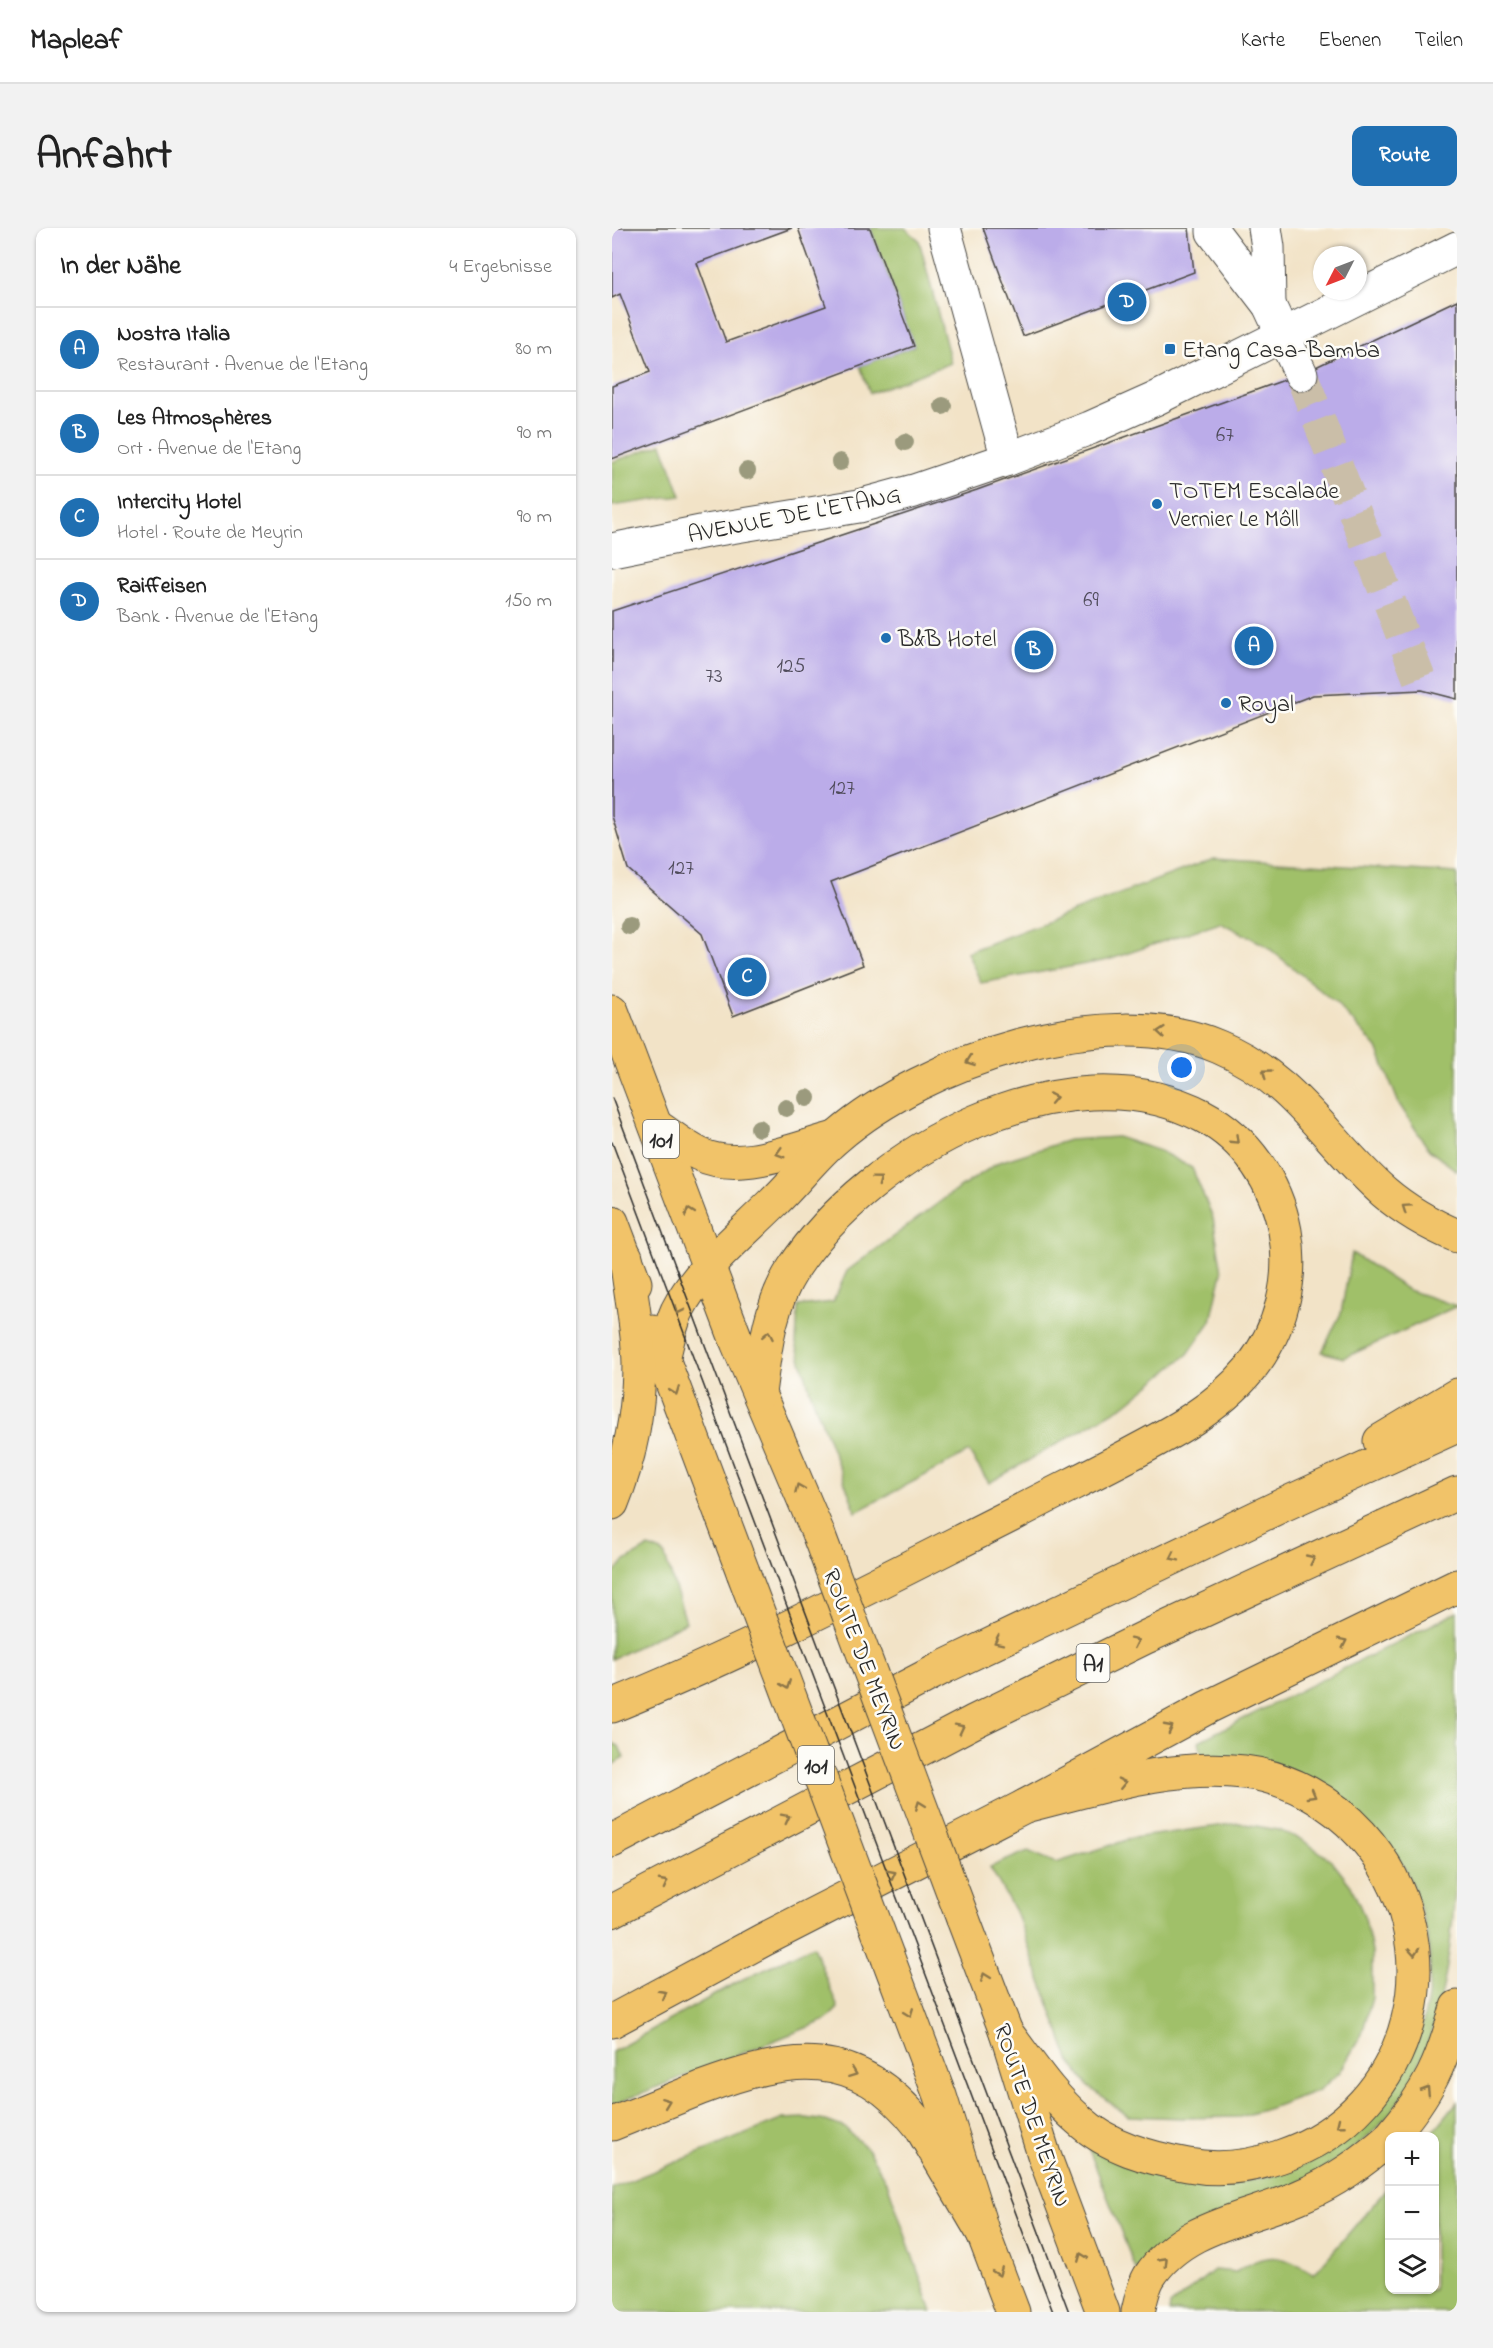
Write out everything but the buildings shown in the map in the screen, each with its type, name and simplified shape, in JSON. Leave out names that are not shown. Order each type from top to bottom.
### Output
[{"type":"main road","name":"ROUTE DE MEYRIN","points":[[612,1011],[737,1342],[818,1533],[1006,2032],[1044,2155],[1103,2312]]},
{"type":"main road","points":[[663,1359],[676,1313],[686,1295],[709,1267],[836,1137],[869,1113],[935,1076],[1019,1045],[1053,1037],[1107,1031],[1158,1031],[1179,1034],[1218,1046],[1254,1064],[1271,1076],[1310,1112],[1384,1192],[1403,1207],[1440,1229],[1457,1236]]},
{"type":"main road","points":[[612,1706],[707,1667],[1138,1450],[1203,1413],[1249,1370],[1267,1343],[1281,1312],[1288,1275],[1288,1252],[1276,1198],[1260,1167],[1235,1139],[1208,1119],[1179,1104],[1139,1094],[1092,1092],[1037,1101],[1005,1110],[940,1139],[905,1161],[864,1191],[823,1230],[792,1270],[773,1307],[759,1393]]},
{"type":"main road","points":[[656,1126],[699,1155],[730,1163],[756,1160],[836,1137]]},
{"type":"main road","name":"101","points":[[612,1222],[940,2096],[983,2232],[1013,2312]]},
{"type":"main road","points":[[612,1503],[633,1431],[638,1396],[639,1362],[626,1257]]},
{"type":"main road","points":[[1227,1532],[1457,1395]]},
{"type":"main road","points":[[612,1841],[946,1666],[1227,1532],[1457,1426]]},
{"type":"main road","name":"A1","points":[[612,1911],[973,1722],[1177,1622],[1457,1493]]},
{"type":"main road","points":[[612,2021],[763,1940],[1025,1806],[1208,1707],[1457,1586]]},
{"type":"main road","points":[[1006,2032],[1055,2096],[1079,2121],[1098,2134],[1144,2156],[1174,2163],[1197,2167],[1250,2166],[1293,2153],[1313,2143],[1349,2116],[1366,2098],[1383,2078],[1395,2057],[1405,2032],[1414,1987],[1415,1963],[1411,1929],[1398,1891],[1386,1866],[1374,1848],[1341,1815],[1286,1782],[1265,1775],[1243,1772],[1185,1771],[1025,1806]]},
{"type":"main road","points":[[1394,2132],[1412,2112],[1431,2083],[1447,2045],[1457,2007]]},
{"type":"main road","points":[[612,2124],[721,2081],[764,2067],[805,2063],[838,2067],[874,2081],[892,2094],[909,2112],[920,2126],[983,2232]]},
{"type":"main road","points":[[1138,2312],[1149,2278],[1181,2244],[1201,2233],[1301,2196],[1337,2179],[1362,2162],[1385,2141]]},
{"type":"street","points":[[944,228],[1008,459]]},
{"type":"street","points":[[1213,228],[1213,232],[1269,305],[1301,374]]},
{"type":"street","points":[[1265,228],[1268,247],[1269,305]]},
{"type":"street","name":"AVENUE DE L'ETANG","points":[[612,550],[706,531],[859,506],[914,491],[1008,459],[1114,418],[1457,248]]},
{"type":"green space","points":[[870,228],[905,228],[919,240],[951,363],[870,393],[860,366],[914,346]]},
{"type":"green space","points":[[662,444],[681,496],[612,506],[612,462]]},
{"type":"green space","points":[[1214,858],[1457,873],[1457,1171],[1429,1150],[1399,1104],[1377,1048],[1337,1004],[1265,945],[1220,922],[1108,960],[981,983],[967,952]]},
{"type":"green space","points":[[1117,1137],[1160,1151],[1192,1168],[1213,1218],[1222,1272],[1211,1321],[1188,1354],[1125,1405],[989,1483],[969,1452],[856,1512],[811,1394],[796,1344],[798,1306],[833,1302],[847,1271],[949,1195],[999,1162],[1069,1140]]},
{"type":"green space","points":[[1352,1253],[1408,1290],[1457,1306],[1344,1358],[1322,1352],[1341,1313]]},
{"type":"green space","points":[[649,1547],[664,1553],[686,1622],[612,1659],[612,1575],[625,1561]]},
{"type":"green space","points":[[1457,1612],[1457,1827],[1453,1920],[1447,1968],[1437,2015],[1422,2059],[1401,2098],[1361,2143],[1303,2181],[1136,2270],[1086,2142],[1131,2168],[1184,2180],[1216,2183],[1247,2181],[1290,2170],[1340,2143],[1362,2125],[1381,2104],[1398,2081],[1411,2056],[1421,2030],[1429,1990],[1430,1962],[1424,1922],[1408,1876],[1393,1852],[1202,1757],[1199,1741]]},
{"type":"green space","points":[[612,1743],[619,1746],[624,1758],[612,1765]]},
{"type":"green space","points":[[1239,1823],[1278,1830],[1301,1839],[1331,1860],[1351,1886],[1365,1918],[1372,1952],[1372,1998],[1362,2034],[1340,2072],[1319,2090],[1273,2107],[1240,2117],[1128,2116],[1088,2086],[1069,2060],[1018,1917],[990,1867],[1028,1851],[1056,1863],[1133,1838]]},
{"type":"green space","points":[[813,1946],[838,2008],[826,2020],[612,2105],[612,2052],[743,1979]]},
{"type":"green space","points":[[1457,2102],[1457,2312],[1169,2312],[1170,2306],[1214,2270],[1236,2272],[1257,2260],[1275,2258],[1294,2263],[1314,2274],[1385,2191],[1385,2294],[1439,2294],[1439,2132],[1433,2132]]},
{"type":"green space","points":[[806,2118],[826,2121],[845,2128],[869,2151],[888,2185],[932,2312],[612,2312],[612,2188],[783,2119]]},
{"type":"tunnel","points":[[1301,374],[1419,678]]},
{"type":"tram line","points":[[612,1098],[1069,2312]]},
{"type":"tram line","points":[[612,1142],[1053,2312]]},
{"type":"place","name":"Raiffeisen","points":[[1127,302]]},
{"type":"place","name":"Etang Casa-Bamba","points":[[1170,349]]},
{"type":"place","name":"TOTEM Escalade Vernier Le Môll","points":[[1157,504]]},
{"type":"place","name":"B&B Hotel","points":[[886,638]]},
{"type":"place","name":"Nostra Italia","points":[[1254,646]]},
{"type":"place","name":"Les Atmosphères","points":[[1034,650]]},
{"type":"place","name":"Royal","points":[[1226,703]]},
{"type":"place","name":"Intercity Hotel","points":[[747,977]]}]
